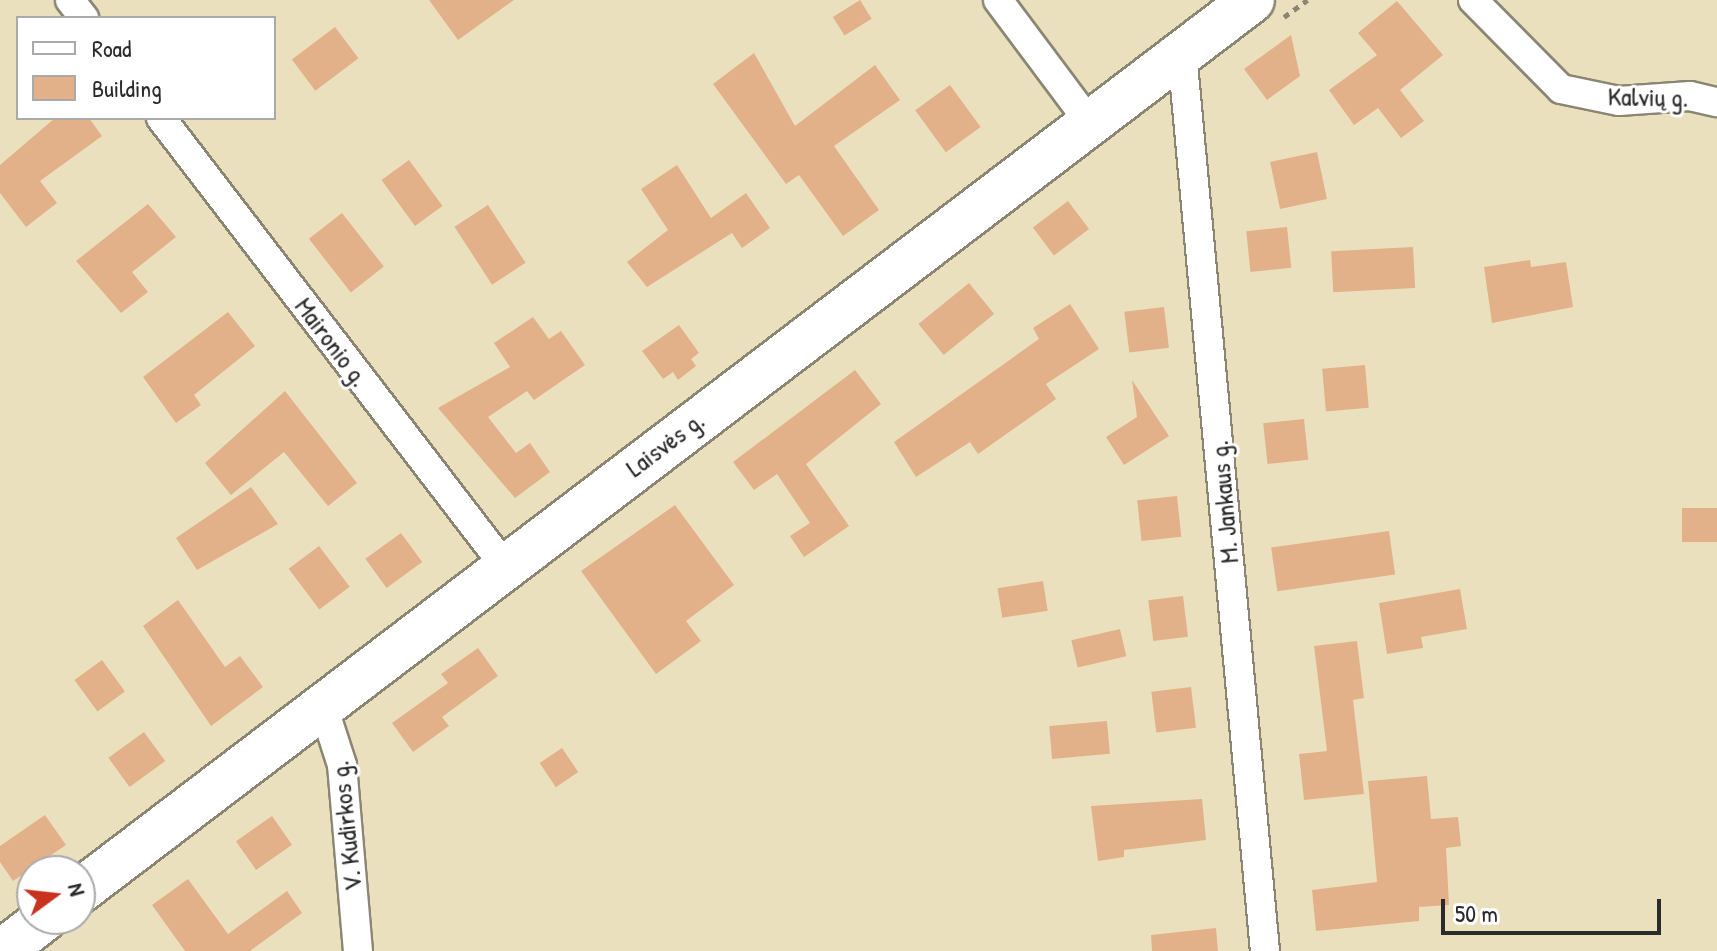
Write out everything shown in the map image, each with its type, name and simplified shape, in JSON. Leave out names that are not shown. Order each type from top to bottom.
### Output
[{"type":"main road","name":"Laisvės g.","points":[[96,879],[322,703],[1252,0]]},
{"type":"street","points":[[70,0],[82,16]]},
{"type":"street","points":[[998,0],[1090,123]]},
{"type":"street","name":"Kalvių g.","points":[[1473,0],[1561,89],[1619,101],[1690,96],[1717,102]]},
{"type":"street","name":"M. Jankaus g.","points":[[1182,53],[1265,951]]},
{"type":"street","name":"Maironio g.","points":[[163,120],[504,565]]},
{"type":"street","name":"V. Kudirkos g.","points":[[322,703],[342,765],[358,951]]},
{"type":"building","points":[[429,0],[514,0],[458,40]]},
{"type":"building","points":[[860,0],[872,19],[845,36],[833,17]]},
{"type":"building","points":[[1397,1],[1443,55],[1400,90],[1424,121],[1401,138],[1378,108],[1354,125],[1329,90],[1377,55],[1358,33]]},
{"type":"building","points":[[335,27],[358,58],[315,91],[292,59]]},
{"type":"building","points":[[1291,35],[1300,76],[1267,100],[1244,69]]},
{"type":"building","points":[[754,53],[795,126],[875,65],[900,100],[834,146],[879,210],[843,236],[799,175],[786,184],[713,84]]},
{"type":"building","points":[[950,85],[981,127],[946,152],[915,110]]},
{"type":"building","points":[[53,120],[90,120],[102,136],[40,181],[57,203],[26,227],[0,193],[0,165]]},
{"type":"building","points":[[1317,152],[1327,199],[1280,209],[1270,162]]},
{"type":"building","points":[[409,160],[443,206],[415,226],[381,180]]},
{"type":"building","points":[[677,165],[711,218],[746,193],[770,228],[742,248],[732,233],[647,287],[627,262],[668,230],[641,189]]},
{"type":"building","points":[[1068,201],[1089,229],[1054,255],[1033,227]]},
{"type":"building","points":[[148,204],[176,237],[132,272],[148,292],[121,313],[76,261]]},
{"type":"building","points":[[488,205],[526,263],[492,285],[454,227]]},
{"type":"building","points":[[342,213],[384,267],[351,292],[309,239]]},
{"type":"building","points":[[1287,227],[1291,268],[1251,272],[1246,231]]},
{"type":"building","points":[[1413,247],[1415,288],[1333,292],[1331,251]]},
{"type":"building","points":[[1530,260],[1531,267],[1566,262],[1573,307],[1492,323],[1484,267]]},
{"type":"building","points":[[969,283],[994,314],[944,355],[918,324]]},
{"type":"building","points":[[1070,304],[1099,349],[1046,384],[1056,399],[978,454],[970,442],[916,477],[894,442],[1039,339],[1033,328]]},
{"type":"building","points":[[1164,307],[1169,348],[1129,353],[1124,312]]},
{"type":"building","points":[[228,312],[255,346],[194,395],[201,405],[176,423],[143,377]]},
{"type":"building","points":[[533,317],[549,339],[561,331],[585,365],[534,400],[527,391],[488,417],[516,453],[530,443],[550,472],[515,498],[438,408],[510,367],[494,343]]},
{"type":"building","points":[[679,325],[699,353],[691,359],[696,366],[678,380],[673,372],[663,379],[642,351]]},
{"type":"building","points":[[1365,365],[1369,408],[1326,412],[1322,369]]},
{"type":"building","points":[[855,370],[881,404],[806,464],[849,526],[804,557],[790,536],[810,523],[777,474],[754,490],[733,462]]},
{"type":"building","points":[[1132,380],[1169,436],[1124,465],[1106,437],[1137,417]]},
{"type":"building","points":[[285,391],[357,483],[328,506],[284,452],[231,495],[205,463]]},
{"type":"building","points":[[1304,419],[1308,460],[1268,464],[1263,423]]},
{"type":"building","points":[[251,487],[278,524],[197,570],[176,538]]},
{"type":"building","points":[[1177,496],[1181,537],[1142,541],[1137,500]]},
{"type":"building","points":[[675,505],[734,585],[686,621],[701,641],[656,674],[581,571]]},
{"type":"building","points":[[1682,508],[1717,508],[1717,542],[1682,542]]},
{"type":"building","points":[[1389,531],[1395,575],[1277,591],[1271,548]]},
{"type":"building","points":[[401,533],[422,562],[387,588],[365,559]]},
{"type":"building","points":[[319,546],[350,587],[319,610],[289,569]]},
{"type":"building","points":[[1043,581],[1048,611],[1002,618],[998,588]]},
{"type":"building","points":[[1460,589],[1467,629],[1421,637],[1423,648],[1387,654],[1379,603]]},
{"type":"building","points":[[1183,596],[1188,637],[1153,641],[1148,600]]},
{"type":"building","points":[[178,600],[225,667],[240,656],[263,687],[211,726],[143,626]]},
{"type":"building","points":[[1120,629],[1126,656],[1078,668],[1071,640]]},
{"type":"building","points":[[1357,641],[1364,698],[1353,700],[1364,794],[1304,800],[1299,754],[1327,751],[1314,646]]},
{"type":"building","points":[[478,648],[498,676],[442,717],[449,726],[413,752],[392,723],[448,683],[441,674]]},
{"type":"building","points":[[102,660],[125,692],[97,712],[74,680]]},
{"type":"building","points":[[1191,687],[1196,728],[1156,733],[1151,692]]},
{"type":"building","points":[[1107,721],[1110,754],[1052,759],[1049,726]]},
{"type":"building","points":[[144,732],[165,761],[130,787],[108,758]]},
{"type":"building","points":[[562,748],[578,772],[556,787],[540,763]]},
{"type":"building","points":[[1427,776],[1431,819],[1458,817],[1461,846],[1446,848],[1449,905],[1419,907],[1419,921],[1316,931],[1312,890],[1377,882],[1368,781]]},
{"type":"building","points":[[1202,799],[1206,840],[1124,850],[1124,857],[1098,861],[1091,806]]},
{"type":"building","points":[[45,815],[66,845],[51,855],[16,855],[16,879],[13,881],[0,862],[0,846]]},
{"type":"building","points":[[272,816],[292,845],[256,870],[236,841]]},
{"type":"building","points":[[188,879],[228,934],[287,891],[302,913],[250,951],[185,951],[152,905]]},
{"type":"building","points":[[1216,928],[1218,951],[1152,951],[1151,935]]}]
